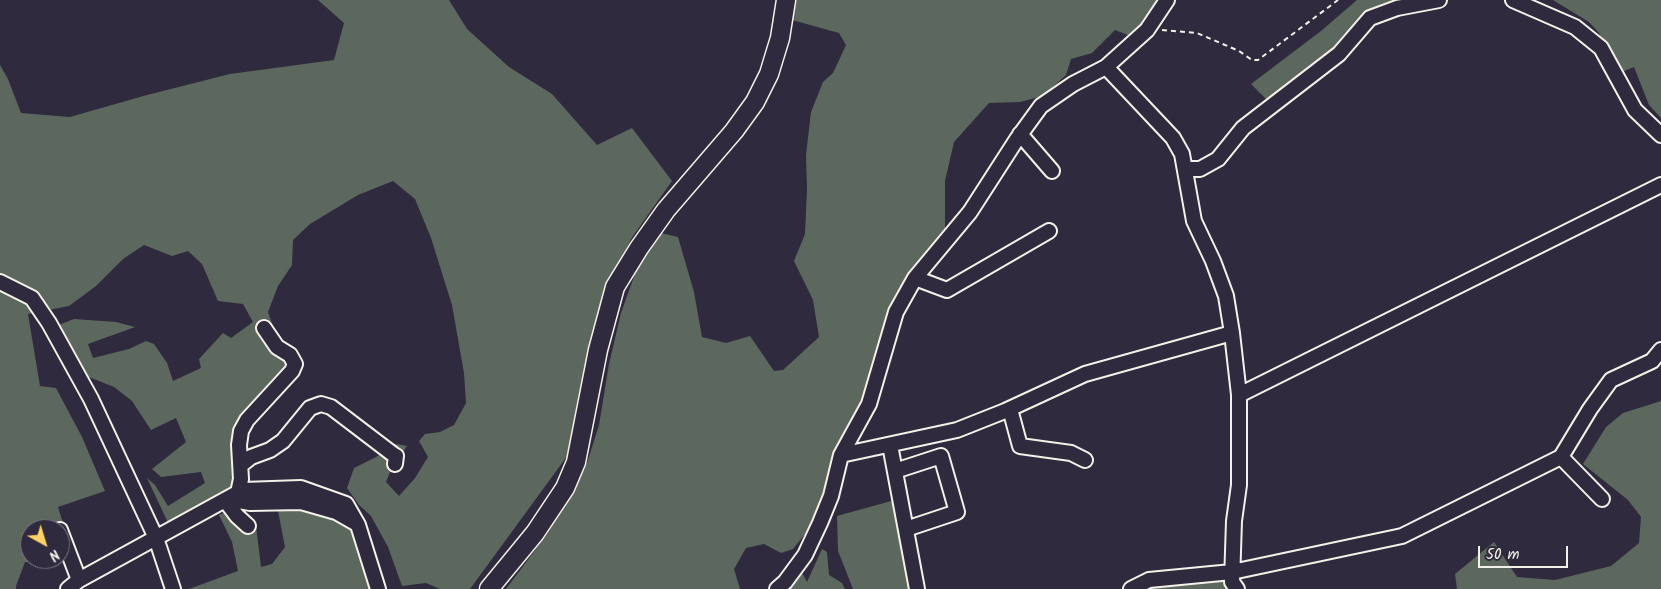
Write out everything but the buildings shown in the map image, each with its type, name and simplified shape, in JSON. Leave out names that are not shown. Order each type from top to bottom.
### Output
[{"type":"street","points":[[489,589],[535,532],[565,488],[576,462],[598,350],[615,287],[639,248],[666,210],[734,131],[755,102],[769,74],[780,38],[786,0]]},
{"type":"street","points":[[777,589],[786,582],[805,554],[820,523],[831,496],[841,455],[869,404],[896,312],[915,278],[970,212],[1020,134],[1041,106],[1073,84],[1106,67],[1147,30],[1167,0]]},
{"type":"street","points":[[1185,169],[1200,169],[1218,159],[1243,128],[1339,54],[1370,18],[1397,8],[1439,0]]},
{"type":"street","points":[[1512,0],[1575,27],[1601,48],[1635,110],[1661,135]]},
{"type":"street","points":[[1106,67],[1174,138],[1182,154],[1194,221],[1213,261],[1226,296],[1239,395],[1239,485],[1234,521],[1232,572],[1232,582],[1237,589]]},
{"type":"street","points":[[1020,134],[1052,172]]},
{"type":"street","points":[[1239,395],[1661,186]]},
{"type":"street","points":[[915,278],[947,290],[1048,231]]},
{"type":"street","points":[[0,282],[32,298],[49,323],[91,398],[156,538],[173,589]]},
{"type":"street","points":[[230,497],[241,479],[239,445],[241,431],[248,420],[292,371],[295,364],[290,355],[277,347],[264,328]]},
{"type":"street","points":[[841,455],[957,430],[1010,409],[1085,374],[1232,333]]},
{"type":"street","points":[[1131,589],[1149,580],[1232,572],[1402,536],[1561,457],[1611,380],[1652,361],[1661,350]]},
{"type":"street","points":[[241,465],[283,441],[310,408],[320,404],[331,407],[396,456],[395,464]]},
{"type":"street","points":[[1010,409],[1020,446],[1071,453],[1085,460]]},
{"type":"street","points":[[890,445],[918,589]]},
{"type":"street","points":[[894,471],[941,456],[957,512],[906,529]]},
{"type":"street","points":[[1561,457],[1602,499]]},
{"type":"street","points":[[70,569],[74,584],[243,490],[301,488],[346,504],[358,525],[378,589]]},
{"type":"street","points":[[230,497],[237,516],[248,526]]},
{"type":"path","points":[[1147,30],[1196,33],[1239,51],[1252,60],[1258,60],[1338,0]]},
{"type":"green space","points":[[318,0],[449,0],[467,29],[509,67],[552,94],[597,145],[632,128],[672,181],[633,236],[608,282],[576,411],[568,455],[470,589],[440,589],[426,583],[402,586],[388,547],[371,516],[359,505],[347,488],[354,468],[396,444],[407,446],[392,467],[386,482],[399,496],[415,478],[428,457],[419,441],[425,434],[440,432],[454,425],[466,403],[464,373],[452,305],[431,238],[415,199],[393,181],[358,195],[310,224],[293,240],[292,265],[278,286],[268,312],[277,339],[293,363],[261,400],[246,434],[232,495],[170,527],[147,478],[155,485],[168,506],[205,483],[201,472],[161,477],[152,469],[186,442],[176,418],[151,430],[132,401],[114,387],[84,375],[79,362],[56,326],[74,319],[116,322],[135,327],[88,344],[93,358],[129,349],[146,341],[154,344],[167,363],[173,381],[201,368],[199,359],[223,333],[231,338],[253,322],[243,304],[218,301],[202,264],[188,251],[172,256],[144,245],[123,259],[96,286],[69,306],[28,314],[40,386],[56,388],[82,437],[105,491],[58,507],[62,519],[20,519],[20,569],[22,569],[16,589],[0,589],[0,65],[8,79],[21,113],[70,117],[230,74],[334,60],[344,23]]},
{"type":"green space","points":[[794,0],[1171,0],[1167,3],[1161,24],[1150,39],[1138,39],[1115,30],[1092,53],[1071,59],[1066,75],[1043,96],[1020,102],[989,103],[954,142],[945,181],[945,235],[893,301],[882,366],[823,512],[793,549],[781,553],[764,544],[746,548],[734,569],[740,589],[506,589],[548,533],[587,463],[599,425],[609,364],[621,313],[636,271],[661,233],[678,237],[694,292],[702,337],[726,343],[750,336],[774,371],[783,370],[819,337],[813,300],[794,261],[805,234],[806,155],[811,112],[823,82],[833,73],[846,45],[839,33],[792,20]]},
{"type":"green space","points":[[1357,0],[1409,0],[1385,8],[1327,59],[1268,101],[1251,84],[1321,31]]},
{"type":"green space","points":[[1553,0],[1661,0],[1661,118],[1649,105],[1634,67],[1617,74],[1599,33],[1589,22]]},
{"type":"green space","points":[[1661,401],[1661,589],[1457,589],[1455,574],[1494,542],[1517,577],[1555,580],[1611,566],[1639,543],[1641,517],[1628,500],[1583,464],[1606,427],[1623,413]]},
{"type":"green space","points":[[902,498],[915,589],[853,589],[838,551],[837,516]]},
{"type":"green space","points":[[241,505],[256,526],[261,567],[272,564],[285,547],[277,506],[331,506],[367,535],[380,567],[382,589],[189,589],[238,571],[232,542],[219,515]]},
{"type":"green space","points":[[822,549],[827,552],[829,575],[842,583],[845,589],[787,589],[801,571],[807,582]]},
{"type":"green space","points":[[1233,577],[1245,589],[1148,589],[1172,579]]}]
